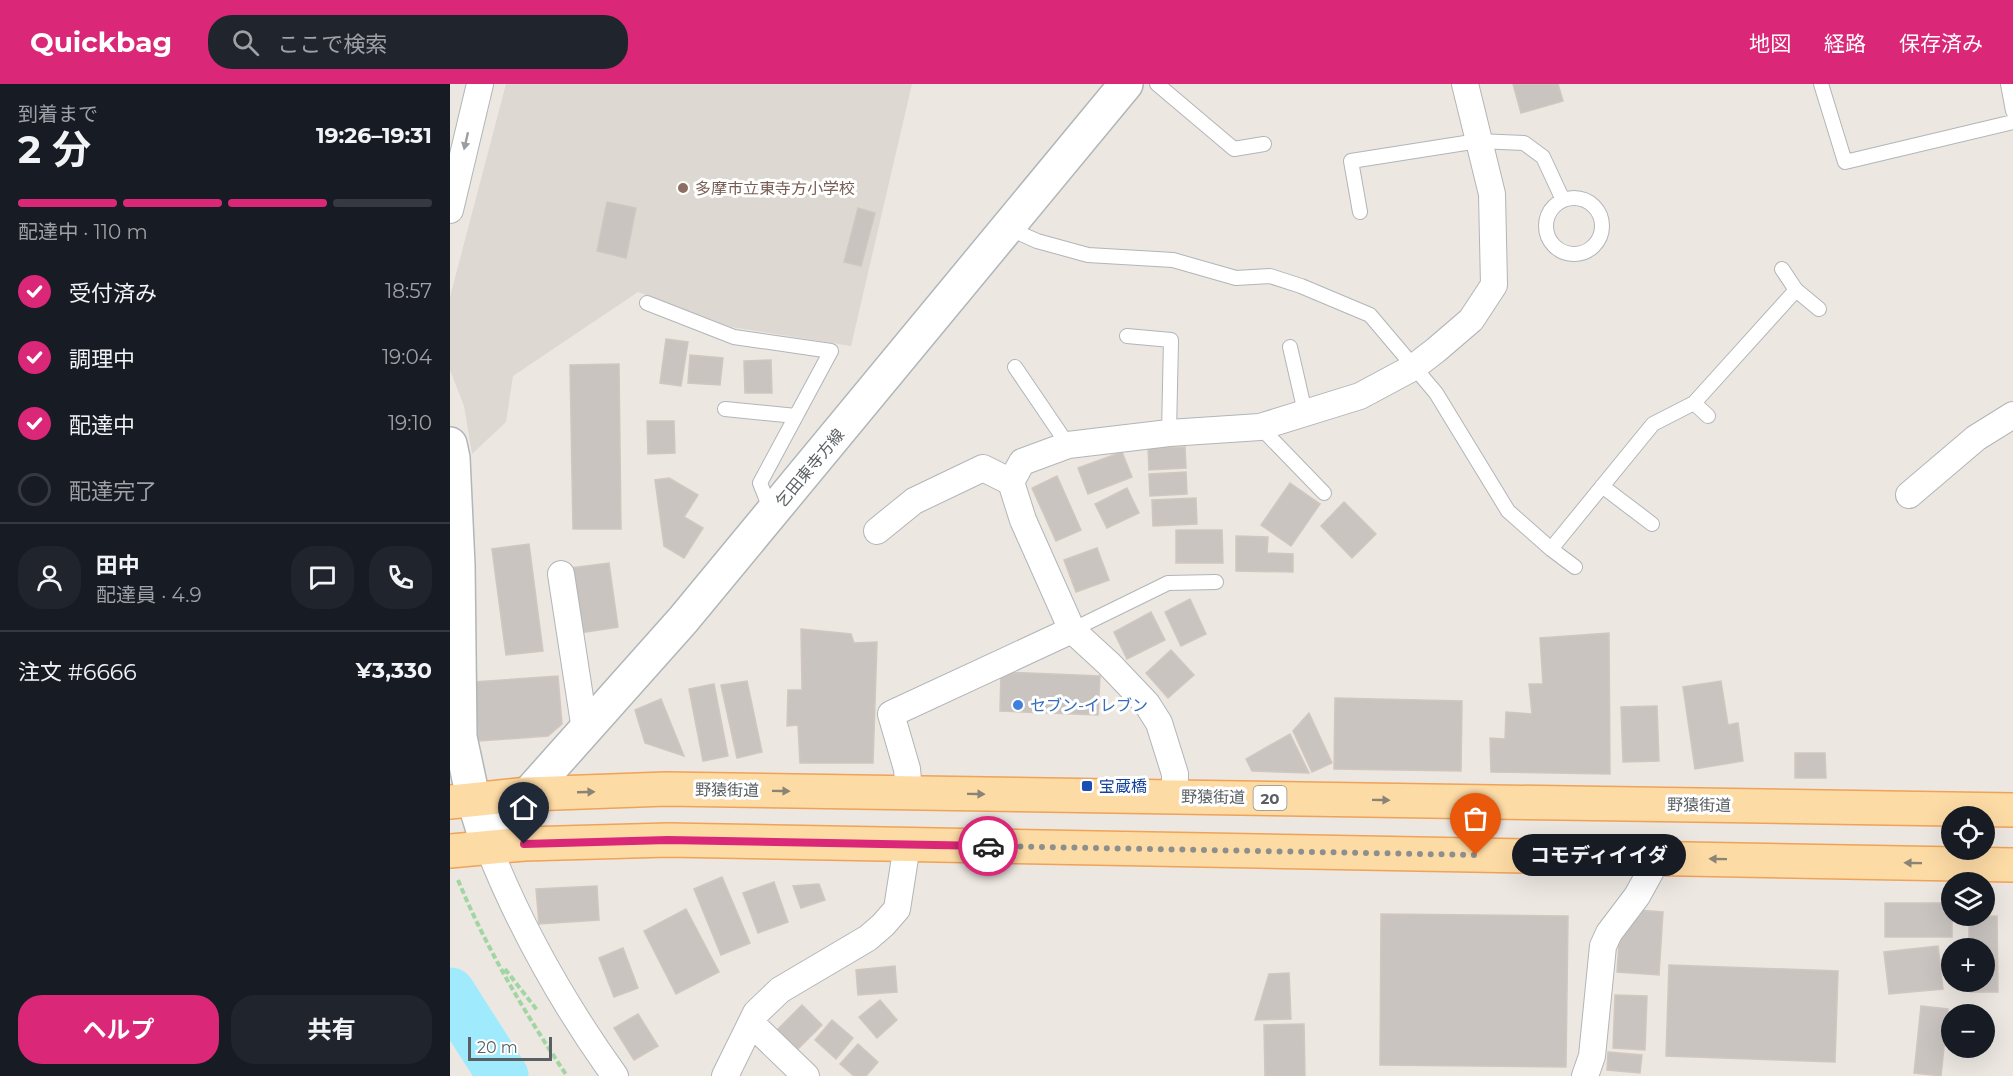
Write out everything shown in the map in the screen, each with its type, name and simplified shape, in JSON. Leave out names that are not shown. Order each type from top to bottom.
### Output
[{"type":"main road","name":"乞田東寺方線","points":[[467,854],[528,794],[683,620],[1126,84]]},
{"type":"main road","points":[[450,444],[453,458],[458,564],[461,800],[467,854],[668,840],[2013,865]]},
{"type":"main road","name":"野猿街道","points":[[461,800],[528,794],[666,789],[2013,810]]},
{"type":"main road","points":[[1235,798],[1251,806],[1259,815],[1262,831],[1257,841],[1249,849],[1237,850]]},
{"type":"main road","points":[[1342,852],[1343,800]]},
{"type":"street","points":[[450,210],[480,84]]},
{"type":"street","points":[[1011,482],[1022,462],[1068,445],[1260,427],[1305,411],[1360,396],[1414,367],[1471,320],[1494,285],[1492,194],[1465,84]]},
{"type":"street","points":[[1909,495],[1976,438],[2013,415]]},
{"type":"street","points":[[877,531],[914,501],[983,468],[1011,482],[1023,520],[1072,630],[1147,704],[1159,723],[1175,774],[1175,797]]},
{"type":"street","points":[[561,574],[585,730]]},
{"type":"street","points":[[909,792],[907,766],[891,714],[1072,630]]},
{"type":"street","points":[[724,1076],[756,1013],[780,990],[867,938],[884,925],[897,909],[907,845]]},
{"type":"street","points":[[467,854],[509,897],[584,1034],[615,1076]]},
{"type":"street","points":[[1585,1076],[1592,1056],[1603,946],[1609,933],[1637,896],[1658,858]]},
{"type":"street","points":[[751,1023],[806,1076]]},
{"type":"lane","points":[[1157,84],[1234,149],[1264,144]]},
{"type":"lane","points":[[1821,84],[1845,162],[2013,122]]},
{"type":"lane","points":[[2008,84],[2013,111]]},
{"type":"lane","points":[[1360,212],[1351,161],[1478,141],[1524,143],[1543,157],[1563,200]]},
{"type":"lane","points":[[1582,199],[1590,203],[1601,218],[1600,237],[1588,251],[1570,254],[1561,251],[1548,238],[1546,229],[1550,212],[1555,204],[1563,200],[1582,199]]},
{"type":"lane","points":[[1008,228],[1037,241],[1088,255],[1173,260],[1236,278],[1270,276],[1370,315],[1436,393],[1508,511],[1575,567]]},
{"type":"lane","points":[[1782,268],[1796,290],[1819,309]]},
{"type":"lane","points":[[1551,549],[1653,424],[1694,403],[1796,290]]},
{"type":"lane","points":[[647,303],[734,337],[831,351],[760,483],[772,514]]},
{"type":"lane","points":[[1127,336],[1171,340],[1169,434]]},
{"type":"lane","points":[[1290,347],[1305,411]]},
{"type":"lane","points":[[1015,367],[1068,445]]},
{"type":"lane","points":[[1694,403],[1708,416]]},
{"type":"lane","points":[[725,409],[796,416]]},
{"type":"lane","points":[[1260,427],[1324,493]]},
{"type":"lane","points":[[1602,486],[1652,524]]},
{"type":"lane","points":[[1072,630],[1168,583],[1216,582]]},
{"type":"path","points":[[467,854],[468,903],[495,956],[567,1076]]},
{"type":"shaded area","name":"多摩市立東寺方小学校","points":[[506,84],[912,84],[851,346],[731,327],[638,292],[513,376],[506,422],[472,454],[464,406],[450,370],[450,297]]},
{"type":"building","points":[[1513,84],[1558,84],[1563,101],[1521,113]]},
{"type":"building","points":[[607,202],[636,208],[626,258],[597,251]]},
{"type":"building","points":[[858,208],[875,213],[861,266],[844,262]]},
{"type":"building","points":[[666,339],[688,342],[681,386],[660,383]]},
{"type":"building","points":[[690,355],[723,358],[720,385],[688,383]]},
{"type":"building","points":[[771,360],[772,393],[745,393],[744,361]]},
{"type":"building","points":[[619,364],[621,529],[573,529],[570,365]]},
{"type":"building","points":[[647,421],[674,421],[675,453],[648,454]]},
{"type":"building","points":[[1185,447],[1186,468],[1149,470],[1148,448]]},
{"type":"building","points":[[1122,452],[1132,477],[1088,494],[1078,468]]},
{"type":"building","points":[[1186,472],[1187,494],[1150,496],[1149,474]]},
{"type":"building","points":[[1057,476],[1081,530],[1056,541],[1032,488]]},
{"type":"building","points":[[669,478],[698,495],[684,517],[703,528],[684,558],[664,546],[655,480]]},
{"type":"building","points":[[1290,483],[1320,504],[1291,546],[1261,525]]},
{"type":"building","points":[[1127,488],[1139,513],[1107,528],[1095,504]]},
{"type":"building","points":[[1196,498],[1197,524],[1153,526],[1152,500]]},
{"type":"building","points":[[1344,502],[1376,534],[1352,558],[1321,526]]},
{"type":"building","points":[[1176,530],[1222,530],[1223,563],[1176,563]]},
{"type":"building","points":[[1236,536],[1268,537],[1267,553],[1293,554],[1293,572],[1236,571]]},
{"type":"building","points":[[529,544],[543,651],[506,655],[492,549]]},
{"type":"building","points":[[1097,548],[1109,580],[1076,592],[1064,560]]},
{"type":"building","points":[[609,563],[618,627],[580,633],[571,568]]},
{"type":"building","points":[[1190,599],[1206,634],[1181,646],[1165,612]]},
{"type":"building","points":[[1151,612],[1165,640],[1127,659],[1114,632]]},
{"type":"building","points":[[801,629],[851,634],[854,643],[877,642],[873,763],[800,763],[798,725],[787,726],[788,690],[802,690]]},
{"type":"building","points":[[1609,633],[1610,774],[1491,772],[1490,738],[1505,739],[1506,712],[1532,714],[1529,684],[1543,684],[1540,638]]},
{"type":"building","points":[[1171,650],[1194,675],[1168,698],[1146,673]]},
{"type":"building","points":[[1001,672],[1100,676],[1098,715],[1000,711]]},
{"type":"building","points":[[558,676],[562,724],[548,736],[479,741],[474,682]]},
{"type":"building","points":[[747,681],[762,752],[737,758],[721,685]]},
{"type":"building","points":[[1721,681],[1728,725],[1738,723],[1743,761],[1695,769],[1683,687]]},
{"type":"building","points":[[714,684],[728,756],[703,761],[689,689]]},
{"type":"building","points":[[1335,698],[1462,701],[1461,771],[1334,769]]},
{"type":"building","points":[[661,699],[684,756],[645,743],[635,710]]},
{"type":"building","points":[[1657,706],[1659,761],[1623,762],[1621,707]]},
{"type":"building","points":[[1309,713],[1332,763],[1312,772],[1293,731]]},
{"type":"building","points":[[1290,734],[1309,773],[1252,771],[1246,759]]},
{"type":"building","points":[[1795,753],[1825,753],[1826,778],[1795,778]]},
{"type":"building","points":[[722,877],[750,943],[721,955],[694,889]]},
{"type":"building","points":[[774,882],[788,922],[758,933],[743,893]]},
{"type":"building","points":[[819,884],[825,900],[801,908],[793,886]]},
{"type":"building","points":[[597,886],[599,920],[539,924],[536,889]]},
{"type":"building","points":[[1885,903],[1941,903],[1941,926],[1952,926],[1952,937],[1885,937]]},
{"type":"building","points":[[686,909],[719,972],[676,994],[644,931]]},
{"type":"building","points":[[1638,910],[1663,912],[1659,975],[1617,972],[1619,943]]},
{"type":"building","points":[[1381,914],[1568,916],[1566,1067],[1380,1065]]},
{"type":"building","points":[[1995,916],[1997,916],[1998,992],[1995,992],[1995,938],[1969,938],[1969,926],[1995,926]]},
{"type":"building","points":[[1938,946],[1941,989],[1889,994],[1884,952]]},
{"type":"building","points":[[623,948],[638,988],[614,997],[599,958]]},
{"type":"building","points":[[1669,965],[1838,971],[1835,1062],[1666,1056]]},
{"type":"building","points":[[895,966],[897,992],[858,995],[856,970]]},
{"type":"building","points":[[1289,973],[1291,1019],[1255,1020],[1269,974]]},
{"type":"building","points":[[1615,995],[1647,996],[1645,1050],[1613,1048]]},
{"type":"building","points":[[880,1000],[897,1020],[877,1038],[859,1017]]},
{"type":"building","points":[[802,1005],[822,1025],[796,1051],[776,1031]]},
{"type":"building","points":[[1921,1006],[1941,1008],[1941,1058],[1943,1058],[1941,1076],[1914,1073]]},
{"type":"building","points":[[638,1014],[658,1046],[634,1060],[614,1028]]},
{"type":"building","points":[[832,1020],[853,1038],[836,1059],[815,1040]]},
{"type":"building","points":[[1304,1024],[1305,1076],[1265,1076],[1264,1025]]},
{"type":"building","points":[[858,1044],[878,1062],[866,1076],[854,1076],[840,1064]]},
{"type":"building","points":[[1608,1052],[1642,1055],[1640,1073],[1607,1070]]},
{"type":"waterway","points":[[450,993],[503,1076]]},
{"type":"way so far","points":[[988,846],[1476,855]]},
{"type":"place","name":"多摩市立東寺方小学校","points":[[683,188]]},
{"type":"place","name":"セブン-イレブン","points":[[1018,705]]},
{"type":"place","name":"宝蔵橋","points":[[1087,786]]},
{"type":"place","name":"コモディイイダ","points":[[1476,855]]},
{"type":"route","points":[[524,844],[668,840],[988,846]]}]
